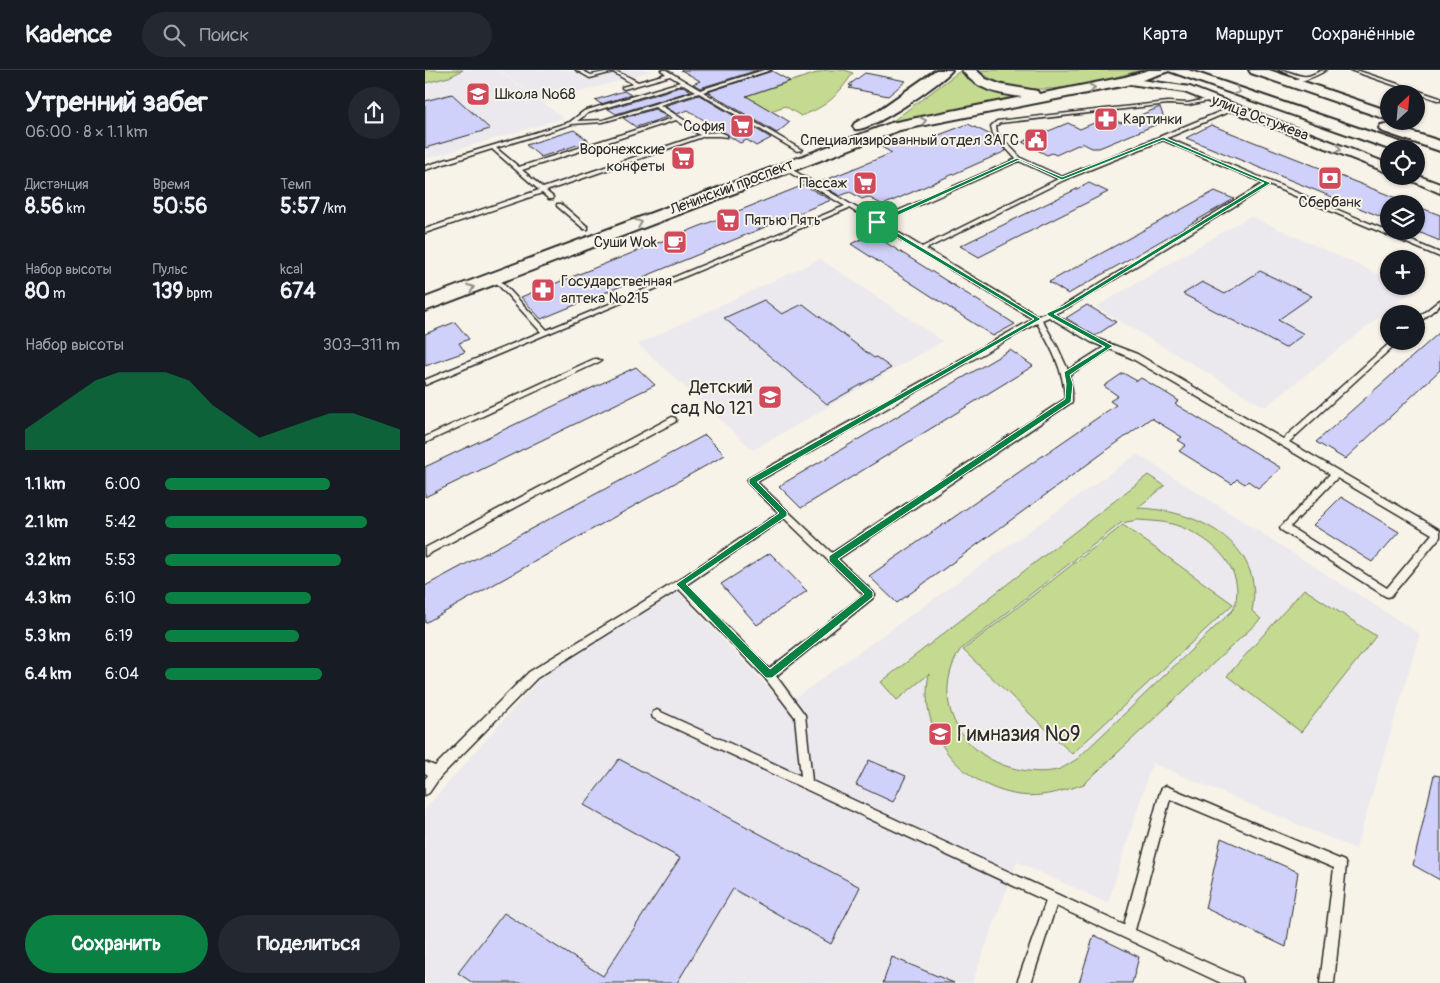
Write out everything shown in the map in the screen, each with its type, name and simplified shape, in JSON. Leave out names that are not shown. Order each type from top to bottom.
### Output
[{"type":"main road","name":"Ленинский проспект","points":[[425,289],[867,123],[945,70]]},
{"type":"main road","points":[[969,70],[978,79],[1008,91],[1058,95]]},
{"type":"main road","name":"Ленинский проспект","points":[[425,305],[896,126],[1127,82],[1163,70]]},
{"type":"main road","points":[[1175,70],[1380,140]]},
{"type":"main road","points":[[1214,70],[1440,146]]},
{"type":"main road","points":[[1256,70],[1298,80],[1380,112]]},
{"type":"main road","points":[[1425,129],[1440,134]]},
{"type":"main road","points":[[1425,156],[1440,161]]},
{"type":"street","name":"улица Остужева","points":[[1127,82],[1174,86],[1380,165]]},
{"type":"street","points":[[1425,183],[1440,189]]},
{"type":"lane","points":[[521,70],[529,70]]},
{"type":"lane","points":[[579,70],[590,77],[614,70],[637,84]]},
{"type":"lane","points":[[425,168],[572,123],[603,122],[769,70]]},
{"type":"lane","points":[[1281,70],[1298,80],[1310,78],[1324,70]]},
{"type":"lane","points":[[1352,70],[1440,100]]},
{"type":"lane","points":[[646,108],[638,104],[637,97],[624,88],[669,72],[799,150]]},
{"type":"lane","points":[[572,123],[586,112],[684,82]]},
{"type":"lane","points":[[1062,178],[1019,159],[995,133],[993,126],[999,122],[1168,103],[1188,104],[1211,99]]},
{"type":"lane","points":[[656,105],[704,135]]},
{"type":"lane","points":[[922,249],[1062,178],[1231,109]]},
{"type":"lane","points":[[519,169],[677,118]]},
{"type":"lane","points":[[425,230],[704,135],[720,134],[725,136]]},
{"type":"lane","points":[[1163,138],[1440,254]]},
{"type":"lane","points":[[492,148],[551,198]]},
{"type":"lane","points":[[877,222],[1019,159]]},
{"type":"lane","points":[[785,167],[1038,319],[1061,359],[1070,384],[1069,400],[832,558]]},
{"type":"lane","points":[[769,675],[870,595],[751,481],[1038,319],[1065,307],[1268,183]]},
{"type":"lane","points":[[559,205],[586,228]]},
{"type":"lane","points":[[425,383],[850,206]]},
{"type":"lane","points":[[495,278],[545,332]]},
{"type":"lane","points":[[1425,315],[1440,302]]},
{"type":"lane","points":[[1049,314],[1093,340],[1134,356],[1285,442],[1439,533],[1388,592],[1284,528],[1336,473]]},
{"type":"lane","points":[[1066,374],[1110,346]]},
{"type":"lane","points":[[1285,442],[1386,350]]},
{"type":"lane","points":[[425,440],[597,361]]},
{"type":"lane","points":[[425,552],[672,420]]},
{"type":"lane","points":[[425,789],[436,773],[533,675],[680,584],[784,514]]},
{"type":"lane","points":[[680,584],[769,675],[800,715],[807,784]]},
{"type":"lane","points":[[657,714],[1237,983]]},
{"type":"lane","points":[[425,766],[436,773]]},
{"type":"lane","points":[[1128,933],[1166,792],[1340,865],[1327,983]]},
{"type":"lane","points":[[1024,983],[1053,898]]},
{"type":"shaded area","name":"Школа №68","points":[[425,70],[498,70],[564,118],[425,159]]},
{"type":"shaded area","points":[[499,70],[655,70],[544,103]]},
{"type":"shaded area","points":[[1250,216],[1380,275],[1380,295],[1408,295],[1395,305],[1380,305],[1380,317],[1265,407],[1096,307]]},
{"type":"shaded area","name":"Детский сад № 121","points":[[820,259],[943,341],[753,450],[638,344]]},
{"type":"shaded area","name":"Гимназия №9","points":[[1137,454],[1420,634],[1356,849],[1152,763],[1108,903],[1017,862],[972,983],[425,983],[425,809],[542,676],[678,592],[785,705]]},
{"type":"green space","points":[[425,70],[463,70],[449,77],[425,83]]},
{"type":"green space","points":[[826,70],[845,70],[853,73],[842,88],[825,104],[801,116],[785,106],[759,115],[733,100]]},
{"type":"green space","points":[[978,70],[1141,70],[1079,85],[1035,89],[1014,87],[995,81]]},
{"type":"green space","points":[[960,71],[973,83],[981,87],[1025,97],[890,123]]},
{"type":"green space","points":[[1148,475],[1165,486],[1137,508],[1181,515],[1202,523],[1221,534],[1237,548],[1248,566],[1253,587],[1252,611],[1261,619],[1084,784],[1044,795],[1027,796],[998,790],[979,781],[962,768],[948,753],[937,736],[930,717],[927,696],[929,674],[897,700],[881,682]],"holes":[[[1138,520],[1168,523],[1186,529],[1212,545],[1231,567],[1236,581],[1237,595],[1233,610],[1077,759],[1064,767],[1051,771],[1026,771],[1001,764],[983,754],[968,742],[957,726],[950,709],[948,690],[951,670],[960,650],[1121,523]]]},
{"type":"green space","points":[[1123,525],[1233,604],[1072,754],[963,650]]},
{"type":"green space","points":[[1304,589],[1376,636],[1301,732],[1227,676]]},
{"type":"building","points":[[681,70],[758,70],[700,88],[693,84],[700,81]]},
{"type":"building","points":[[772,71],[790,81],[746,96],[790,122],[777,133],[708,92]]},
{"type":"building","points":[[865,73],[906,81],[888,96],[849,88],[852,86],[849,85]]},
{"type":"building","points":[[683,86],[691,91],[616,114],[608,109]]},
{"type":"building","points":[[624,91],[631,95],[601,104],[595,100]]},
{"type":"building","points":[[452,94],[490,129],[425,148],[425,101]]},
{"type":"building","points":[[699,95],[771,138],[756,146],[747,140],[740,143],[688,110],[677,114],[664,106]]},
{"type":"building","points":[[1160,107],[1165,121],[1099,148],[1092,148],[1082,143],[1056,155],[1052,153],[1047,155],[1022,142],[1068,123],[1080,129],[1108,117],[1121,123]]},
{"type":"building","points":[[655,109],[667,117],[636,127],[623,118]]},
{"type":"building","points":[[968,124],[991,135],[1006,151],[883,205],[868,197],[862,199],[850,192],[840,196],[818,183],[892,153],[873,142],[890,136],[910,146]]},
{"type":"building","points":[[1211,125],[1389,195],[1380,195],[1380,216],[1186,138]]},
{"type":"building","points":[[574,130],[589,141],[541,157],[526,145]]},
{"type":"building","points":[[1089,183],[1108,192],[979,257],[960,246]]},
{"type":"building","points":[[804,185],[831,200],[541,319],[521,297]]},
{"type":"building","points":[[1215,191],[1234,199],[1068,294],[1049,282]]},
{"type":"building","points":[[1425,209],[1440,215],[1440,241],[1425,235]]},
{"type":"building","points":[[872,234],[1015,324],[993,336],[851,244]]},
{"type":"building","points":[[1260,271],[1312,296],[1278,320],[1304,334],[1285,348],[1183,294],[1202,282],[1225,294]]},
{"type":"building","points":[[764,300],[782,314],[803,304],[874,358],[876,357],[891,368],[827,404],[724,318]]},
{"type":"building","points":[[1087,305],[1116,322],[1095,336],[1066,318]]},
{"type":"building","points":[[455,322],[469,339],[459,343],[465,352],[425,366],[425,334]]},
{"type":"building","points":[[1440,332],[1440,370],[1345,459],[1316,442],[1420,350],[1425,350],[1425,345]]},
{"type":"building","points":[[1010,350],[1033,366],[801,508],[779,486]]},
{"type":"building","points":[[636,367],[655,385],[425,497],[425,467]]},
{"type":"building","points":[[1123,373],[1137,381],[1141,378],[1163,391],[1179,401],[1175,404],[1281,468],[1258,488],[1248,481],[1245,484],[1237,479],[1232,484],[1179,451],[1186,445],[1178,440],[1182,437],[1151,418],[897,603],[869,576],[1116,405],[1110,401],[1118,396],[1104,386]]},
{"type":"building","points":[[705,435],[725,455],[425,623],[425,586]]},
{"type":"building","points":[[1341,497],[1399,532],[1372,562],[1313,525]]},
{"type":"building","points":[[770,553],[807,591],[757,625],[721,584]]},
{"type":"building","points":[[619,759],[860,887],[831,944],[733,889],[677,983],[473,983],[458,973],[504,913],[603,976],[680,858],[584,805]]},
{"type":"building","points":[[869,760],[906,776],[893,802],[856,785]]},
{"type":"building","points":[[1434,775],[1440,776],[1440,880],[1413,865]]},
{"type":"building","points":[[1221,838],[1298,872],[1286,947],[1205,908]]},
{"type":"building","points":[[1094,935],[1139,957],[1132,983],[1079,983]]},
{"type":"building","points":[[892,957],[954,983],[883,983]]},
{"type":"place","name":"Школа №68","points":[[478,94]]},
{"type":"place","name":"Картинки","points":[[1106,119]]},
{"type":"place","name":"София","points":[[742,126]]},
{"type":"place","name":"Специализированный отдел ЗАГС","points":[[1036,140]]},
{"type":"place","name":"Воронежские конфеты","points":[[683,158]]},
{"type":"place","name":"Сбербанк","points":[[1330,178]]},
{"type":"place","name":"Пассаж","points":[[865,183]]},
{"type":"place","name":"Пятью Пять","points":[[728,220]]},
{"type":"place","name":"Суши Wok","points":[[675,242]]},
{"type":"place","name":"Государственная аптека №215","points":[[543,290]]},
{"type":"place","name":"Детский сад № 121","points":[[770,397]]},
{"type":"place","name":"Гимназия №9","points":[[940,734]]},
{"type":"route","points":[[1163,138],[1268,183],[1065,307],[1049,314],[1093,340],[1110,346],[1066,374],[1070,384],[1069,400],[832,558],[870,595],[769,675],[680,584],[784,514],[751,481],[1038,319],[877,222],[1019,159],[1062,178],[1163,138]]}]
